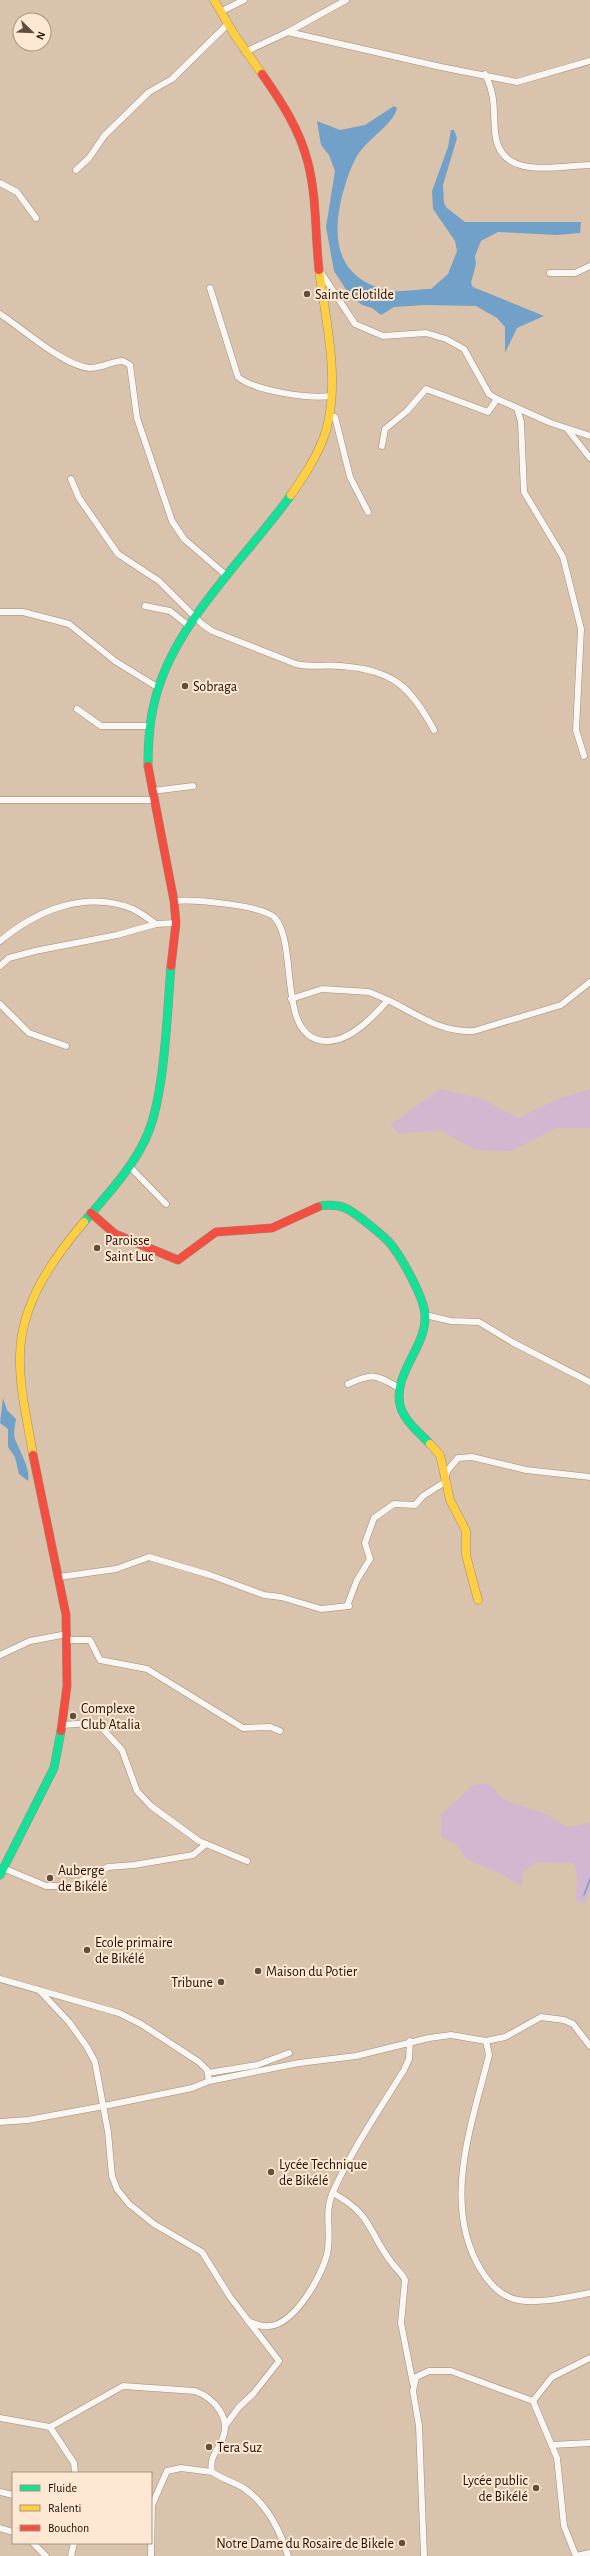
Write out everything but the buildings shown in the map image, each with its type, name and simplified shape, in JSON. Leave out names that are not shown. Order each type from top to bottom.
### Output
[{"type":"street","points":[[206,1844],[193,1855],[134,1865],[108,1867],[72,1886],[46,1886],[2,1872],[54,1768],[63,1725],[67,1686],[68,1637],[66,1615],[59,1577],[38,1493],[25,1405],[20,1355],[30,1307],[45,1274],[64,1246],[130,1167],[146,1138],[158,1094],[176,923],[174,901],[152,791],[146,749],[148,726],[157,687],[171,655],[189,626],[227,576],[262,534],[310,465],[324,437],[329,415],[331,396],[329,352],[319,269],[311,167],[289,115],[245,52],[214,0]]},
{"type":"street","points":[[245,52],[288,32],[346,0]]},
{"type":"street","points":[[220,12],[242,1]]},
{"type":"street","points":[[76,170],[89,158],[104,136],[149,92],[172,79],[228,24]]},
{"type":"street","points":[[288,32],[441,68],[485,74],[517,82],[590,61]]},
{"type":"street","points":[[485,74],[494,91],[497,144],[500,153],[507,161],[528,167],[590,165]]},
{"type":"street","points":[[0,183],[17,192],[36,218]]},
{"type":"street","points":[[550,273],[575,273],[590,266]]},
{"type":"street","points":[[319,269],[355,324],[383,336],[426,333],[446,339],[464,349],[489,394],[517,408],[590,436]]},
{"type":"street","points":[[210,288],[238,377],[252,386],[316,397],[331,396]]},
{"type":"street","points":[[0,314],[54,352],[78,366],[97,368],[123,361],[130,365],[137,418],[172,521],[184,539],[227,576]]},
{"type":"street","points":[[382,446],[385,429],[407,411],[426,389],[488,412],[498,399]]},
{"type":"street","points":[[517,408],[521,422],[524,492],[563,557],[580,617],[581,629],[576,730],[584,756]]},
{"type":"street","points":[[329,415],[335,417],[350,477],[368,512]]},
{"type":"street","points":[[566,428],[576,438],[590,458]]},
{"type":"street","points":[[71,479],[79,498],[118,554],[159,581],[195,618],[212,631],[309,668],[341,666],[382,674],[394,678],[410,692],[434,730]]},
{"type":"street","points":[[145,606],[170,611],[189,626]]},
{"type":"street","points":[[0,612],[23,612],[69,624],[115,661],[157,687]]},
{"type":"street","points":[[77,709],[101,726],[148,726]]},
{"type":"street","points":[[152,791],[193,786]]},
{"type":"street","points":[[0,800],[154,800]]},
{"type":"street","points":[[0,941],[45,911],[86,901],[133,909],[156,924]]},
{"type":"street","points":[[174,901],[244,906],[271,915],[280,925],[285,938],[291,999],[304,1029],[312,1038],[330,1041],[340,1039],[372,1017],[388,1000]]},
{"type":"street","points":[[0,966],[9,958],[17,956],[117,935],[156,924],[176,923]]},
{"type":"street","points":[[291,999],[322,989],[369,992],[388,1000],[431,1024],[461,1032],[474,1031],[561,1005],[590,982]]},
{"type":"street","points":[[0,1004],[29,1034],[66,1046]]},
{"type":"street","points":[[130,1167],[166,1204]]},
{"type":"street","points":[[91,1213],[115,1234],[178,1260],[216,1232],[272,1228],[322,1205],[345,1208],[388,1241],[409,1271],[424,1315],[420,1339],[400,1388],[400,1404],[405,1417],[440,1455],[450,1500],[466,1531],[466,1555],[478,1600]]},
{"type":"street","points":[[424,1315],[451,1321],[480,1322],[512,1342],[590,1382]]},
{"type":"street","points":[[348,1384],[366,1376],[374,1375],[400,1388]]},
{"type":"street","points":[[59,1577],[109,1570],[149,1557],[210,1575],[264,1595],[281,1597],[324,1610],[349,1606],[357,1580],[370,1559],[365,1543],[374,1518],[394,1504],[415,1505],[423,1496],[445,1482],[447,1471],[453,1462],[462,1457],[472,1456],[526,1470],[590,1477]]},
{"type":"street","points":[[0,1655],[30,1640],[68,1637],[90,1640],[100,1660],[106,1662],[118,1662],[147,1669],[243,1728],[270,1727],[280,1731]]},
{"type":"street","points":[[63,1725],[90,1722],[102,1728],[122,1750],[137,1791],[143,1798],[172,1822],[206,1844],[247,1860]]},
{"type":"street","points":[[0,1979],[128,2017],[204,2066],[208,2074],[209,2081]]},
{"type":"street","points":[[39,1990],[69,2022],[87,2047],[95,2062],[104,2106],[110,2147],[112,2176],[117,2189],[129,2204],[154,2224],[202,2252],[247,2321],[279,2362],[253,2394],[239,2407],[225,2426],[222,2441],[212,2458],[212,2472]]},
{"type":"street","points":[[0,2122],[28,2120],[104,2106],[192,2088],[209,2081],[299,2063],[356,2056],[410,2041],[451,2035],[486,2041],[505,2037],[541,2017],[564,2020],[573,2024],[590,2046]]},
{"type":"street","points":[[247,2321],[269,2326],[282,2323],[293,2315],[307,2295],[327,2254],[328,2216],[333,2193],[343,2171],[404,2070],[409,2059],[410,2041]]},
{"type":"street","points":[[486,2041],[489,2055],[467,2150],[462,2183],[461,2209],[467,2242],[485,2277],[494,2288],[512,2299],[532,2301],[590,2293]]},
{"type":"street","points":[[208,2074],[257,2065],[289,2053]]},
{"type":"street","points":[[333,2193],[348,2202],[361,2213],[392,2263],[405,2280],[401,2323],[413,2384],[419,2426],[424,2556]]},
{"type":"street","points":[[533,2401],[552,2377],[590,2358]]},
{"type":"street","points":[[413,2384],[416,2377],[422,2373],[451,2371],[533,2401],[557,2458],[564,2526],[576,2556],[590,2553]]},
{"type":"street","points":[[0,2418],[50,2427],[123,2386],[195,2391],[205,2395],[218,2406],[225,2426]]},
{"type":"street","points":[[50,2427],[74,2463],[75,2472]]},
{"type":"street","points":[[552,2445],[590,2443]]},
{"type":"street","points":[[152,2505],[167,2471],[181,2468],[212,2472],[245,2489],[265,2508],[277,2527],[288,2556]]},
{"type":"street","points":[[0,2492],[12,2495]]},
{"type":"street","points":[[0,2528],[12,2532]]},
{"type":"street","points":[[34,2544],[46,2556]]},
{"type":"street","points":[[71,2556],[74,2544]]},
{"type":"street","points":[[151,2544],[151,2556]]},
{"type":"shaded area","points":[[440,1089],[482,1099],[518,1118],[558,1099],[590,1089],[590,1128],[556,1128],[512,1151],[475,1150],[440,1130],[399,1134],[390,1125]]},
{"type":"shaded area","points":[[489,1783],[503,1799],[548,1815],[567,1827],[590,1823],[590,1890],[584,1904],[576,1900],[577,1874],[574,1863],[537,1862],[522,1873],[522,1887],[505,1876],[467,1859],[455,1844],[441,1837],[441,1815],[473,1785]]},
{"type":"water","points":[[394,106],[397,108],[391,120],[361,150],[357,156],[350,170],[339,211],[338,240],[341,253],[346,264],[355,274],[367,283],[382,289],[393,291],[431,289],[448,274],[457,251],[455,241],[433,209],[432,191],[448,147],[451,130],[454,130],[457,138],[443,185],[444,203],[447,208],[465,222],[581,222],[580,233],[557,235],[498,232],[481,241],[475,256],[476,264],[471,283],[473,287],[544,316],[517,328],[505,353],[505,327],[497,318],[476,306],[425,305],[394,307],[381,315],[372,308],[362,305],[349,294],[334,271],[326,227],[335,171],[329,155],[321,145],[317,121],[340,130],[365,125]]},
{"type":"water","points":[[3,1398],[7,1410],[16,1419],[14,1437],[28,1471],[28,1481],[19,1474],[15,1457],[8,1447],[8,1429],[0,1423]]},
{"type":"waterway","points":[[584,1895],[590,1879]]},
{"type":"traffic: fast","points":[[148,766],[151,716],[164,672],[178,645],[194,618],[291,495]]},
{"type":"traffic: fast","points":[[84,1222],[117,1183],[132,1162],[145,1140],[152,1123],[157,1102],[164,1055],[171,966]]},
{"type":"traffic: fast","points":[[318,1207],[328,1205],[342,1207],[349,1210],[389,1242],[405,1267],[421,1298],[425,1315],[424,1326],[421,1338],[405,1371],[399,1393],[400,1405],[408,1421],[430,1444]]},
{"type":"traffic: fast","points":[[0,1875],[54,1768],[61,1731]]},
{"type":"traffic: slow","points":[[214,0],[234,34],[262,74]]},
{"type":"traffic: slow","points":[[291,495],[318,451],[325,434],[330,414],[332,394],[331,352],[319,270]]},
{"type":"traffic: slow","points":[[33,1455],[21,1380],[20,1355],[22,1336],[26,1318],[40,1284],[50,1267],[84,1222]]},
{"type":"traffic: slow","points":[[430,1444],[440,1455],[450,1500],[466,1531],[466,1555],[478,1600]]},
{"type":"traffic: jam","points":[[262,74],[289,116],[305,151],[313,190],[319,270]]},
{"type":"traffic: jam","points":[[148,766],[174,901],[176,923],[171,966]]},
{"type":"traffic: jam","points":[[91,1213],[115,1234],[178,1260],[216,1232],[272,1228],[318,1207]]},
{"type":"traffic: jam","points":[[33,1455],[66,1615],[67,1686],[61,1731]]},
{"type":"place","name":"Sainte Clotilde","points":[[307,294]]},
{"type":"place","name":"Sobraga","points":[[185,686]]},
{"type":"place","name":"Paroisse Saint Luc","points":[[97,1248]]},
{"type":"place","name":"Complexe Club Atalia","points":[[73,1716]]},
{"type":"place","name":"Auberge de Bikélé","points":[[50,1878]]},
{"type":"place","name":"Ecole primaire de Bikélé","points":[[87,1950]]},
{"type":"place","name":"Maison du Potier","points":[[258,1971]]},
{"type":"place","name":"Tribune","points":[[221,1982]]},
{"type":"place","name":"Lycée Technique de Bikélé","points":[[271,2172]]},
{"type":"place","name":"Tera Suz","points":[[209,2447]]},
{"type":"place","name":"Lycée public de Bikélé","points":[[536,2488]]},
{"type":"place","name":"Notre Dame du Rosaire de Bikele","points":[[402,2543]]}]
